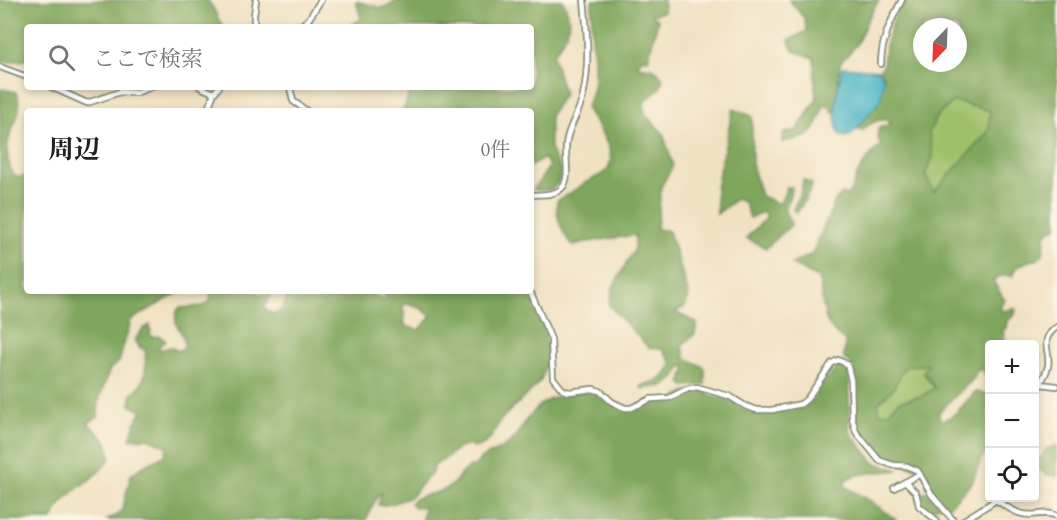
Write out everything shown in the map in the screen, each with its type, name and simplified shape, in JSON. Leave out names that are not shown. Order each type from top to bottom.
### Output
[{"type":"street","points":[[254,24],[256,0]]},
{"type":"street","points":[[303,24],[321,0]]},
{"type":"street","points":[[534,195],[555,193],[561,190],[566,181],[567,138],[581,104],[586,76],[584,0]]},
{"type":"street","points":[[881,64],[882,45],[890,22],[902,0]]},
{"type":"street","points":[[0,67],[24,76]]},
{"type":"street","points":[[58,90],[87,103],[120,92],[136,93],[144,90]]},
{"type":"street","points":[[207,90],[214,93]]},
{"type":"street","points":[[208,108],[216,90]]},
{"type":"street","points":[[291,90],[293,101],[303,108]]},
{"type":"street","points":[[531,294],[551,339],[554,378],[562,390],[569,392],[593,389],[600,391],[612,402],[625,408],[631,408],[651,399],[669,398],[697,387],[729,396],[745,406],[758,410],[772,410],[801,404],[832,363],[838,360],[847,364],[850,368],[852,418],[856,432],[879,460],[893,465],[907,466],[920,474],[931,494],[953,520]]},
{"type":"street","points":[[1057,327],[1047,337],[1045,345],[1048,364],[1040,384],[1057,386]]},
{"type":"street","points":[[894,488],[920,474]]},
{"type":"street","points":[[905,482],[916,493],[919,507],[936,520]]},
{"type":"street","points":[[964,520],[991,502]]},
{"type":"street","points":[[1001,502],[1024,515],[1051,513],[1057,516]]},
{"type":"green space","points":[[0,0],[207,0],[222,24],[24,24],[24,60],[0,63]]},
{"type":"green space","points":[[394,0],[416,2],[419,0],[563,0],[567,8],[568,29],[553,55],[564,94],[550,116],[550,149],[562,172],[558,183],[551,190],[534,190],[549,167],[545,158],[534,164],[534,108],[404,108],[411,90],[534,90],[534,24],[353,24],[361,19],[356,1],[382,8],[392,4]]},
{"type":"green space","points":[[592,0],[664,0],[664,12],[651,15],[658,20],[648,60],[643,57],[637,66],[655,70],[663,79],[660,88],[644,102],[645,114],[663,133],[673,166],[661,187],[657,229],[669,231],[689,296],[685,307],[675,312],[697,323],[695,334],[682,345],[684,357],[705,368],[705,385],[684,386],[681,382],[686,368],[681,366],[676,376],[665,386],[642,389],[641,386],[664,376],[672,363],[662,349],[649,348],[609,305],[613,287],[635,248],[635,235],[573,246],[560,225],[557,201],[606,171],[611,157],[607,143],[586,107],[592,90],[594,73]]},
{"type":"green space","points":[[789,0],[879,0],[857,44],[840,63],[835,112],[832,112],[829,105],[824,106],[811,134],[807,137],[782,142],[784,133],[797,130],[817,98],[814,58],[793,51],[789,40],[807,31],[804,18]]},
{"type":"green space","points":[[903,0],[1057,0],[1057,227],[1046,233],[1043,254],[1037,260],[1021,265],[1013,272],[1013,276],[1002,276],[993,281],[1005,301],[1000,306],[1001,310],[1013,308],[1016,310],[1003,331],[1005,340],[985,340],[985,375],[982,368],[976,372],[974,378],[939,412],[940,421],[945,420],[955,414],[975,392],[985,393],[985,453],[972,483],[948,507],[933,492],[924,474],[918,469],[883,459],[859,432],[854,411],[855,377],[850,362],[844,359],[845,341],[837,335],[827,321],[819,279],[792,264],[812,254],[835,201],[842,194],[847,195],[850,192],[862,166],[881,146],[878,128],[891,121],[879,120],[871,123],[863,131],[857,130],[866,117],[884,78],[879,70],[883,66],[892,24]],"holes":[[[954,101],[990,111],[988,132],[934,192],[925,175],[933,157],[929,132],[936,117]],[[929,364],[923,372],[935,388],[922,396],[900,401],[888,412],[880,414],[878,403],[893,389],[905,367]]]},
{"type":"green space","points":[[0,90],[16,92],[19,103],[8,151],[10,168],[13,173],[16,177],[24,176],[24,294],[176,294],[131,320],[119,362],[110,369],[99,400],[98,417],[88,423],[107,442],[111,458],[99,472],[65,500],[55,512],[52,520],[0,520]]},
{"type":"green space","points":[[954,101],[990,111],[989,131],[934,193],[925,175],[933,157],[929,132],[936,117]]},
{"type":"green space","points":[[733,109],[752,116],[752,164],[761,196],[780,204],[787,187],[792,187],[785,212],[791,225],[766,248],[746,238],[767,217],[762,212],[750,218],[744,202],[736,199],[717,214],[716,187]]},
{"type":"green space","points":[[803,180],[812,184],[797,213],[793,210],[801,192]]},
{"type":"green space","points":[[211,294],[269,294],[271,296],[264,307],[273,314],[283,306],[287,294],[330,296],[372,294],[383,300],[385,294],[528,294],[542,321],[547,360],[540,381],[501,420],[489,440],[474,448],[471,445],[455,450],[435,465],[431,475],[408,498],[378,505],[382,492],[377,497],[366,520],[106,520],[117,515],[122,509],[130,476],[138,469],[165,455],[167,446],[147,438],[130,439],[142,411],[130,405],[132,394],[141,384],[146,368],[145,349],[140,348],[135,340],[143,329],[150,325],[151,337],[160,336],[166,341],[159,346],[159,350],[171,347],[178,351],[184,347],[176,319],[179,308],[203,306],[210,301]],"holes":[[[403,304],[415,306],[431,317],[419,330],[405,326]]]},
{"type":"green space","points":[[930,364],[928,379],[935,388],[922,396],[900,401],[888,412],[880,414],[878,403],[893,389],[905,367]]},
{"type":"green space","points":[[839,366],[846,367],[849,374],[851,434],[875,463],[898,470],[848,478],[844,486],[872,502],[896,520],[422,520],[424,507],[414,507],[410,503],[418,497],[446,489],[461,473],[476,465],[480,459],[504,447],[516,437],[526,420],[540,405],[550,399],[578,392],[590,392],[628,411],[638,409],[645,403],[667,402],[686,392],[701,390],[714,397],[734,400],[737,406],[759,415],[801,408],[814,399],[816,390]]},
{"type":"green space","points":[[1057,446],[1057,476],[1047,475],[1039,469],[1039,460],[1046,449]]},
{"type":"green space","points":[[926,492],[940,506],[928,511],[920,505],[919,496]]},
{"type":"water","points":[[842,67],[879,70],[884,78],[881,100],[851,135],[845,137],[840,135],[836,119],[836,102]]}]
